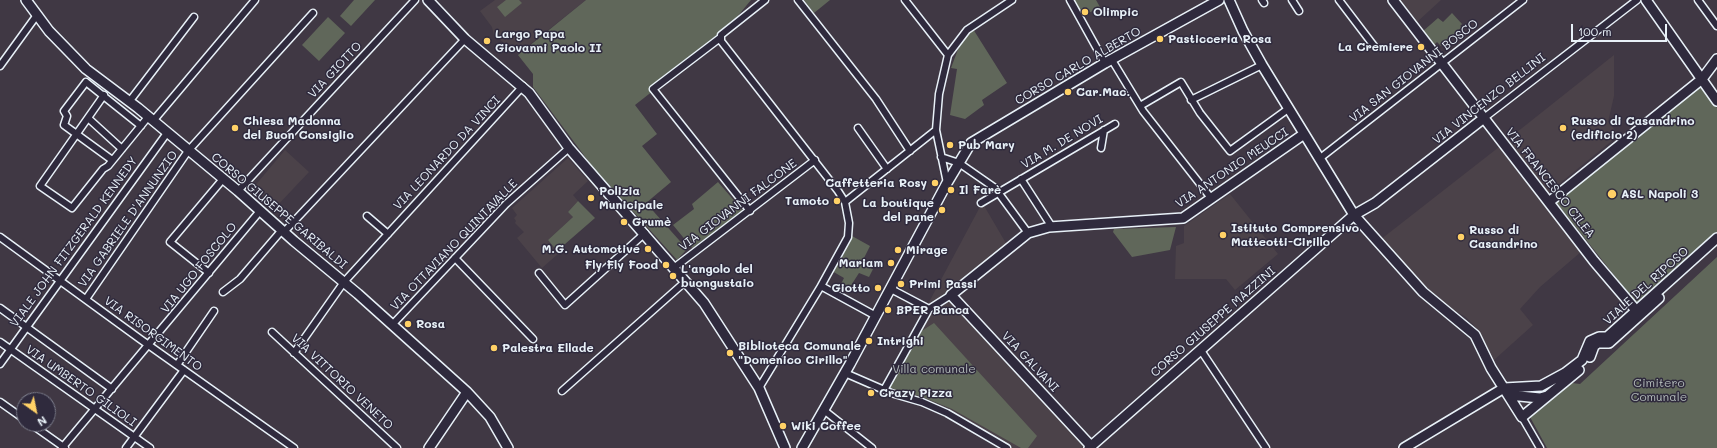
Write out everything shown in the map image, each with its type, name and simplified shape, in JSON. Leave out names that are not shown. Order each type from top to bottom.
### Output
[{"type":"street","name":"CORSO GIUSEPPE GARIBALDI","points":[[26,0],[49,31],[86,69],[238,191],[283,231],[345,281],[468,392],[490,417],[508,448]]},
{"type":"street","points":[[104,95],[40,186],[72,208],[103,169],[141,126],[150,119],[255,0]]},
{"type":"street","name":"VIA GIOTTO","points":[[238,191],[415,0]]},
{"type":"street","points":[[428,0],[465,39],[523,86],[537,102],[567,150],[645,233],[686,280],[723,330],[759,388],[785,448]]},
{"type":"street","points":[[759,388],[821,286],[848,237],[849,223],[844,202],[815,160],[769,104],[721,40],[721,35],[765,0]]},
{"type":"street","points":[[798,0],[876,99],[910,151]]},
{"type":"street","points":[[905,0],[948,55]]},
{"type":"street","points":[[947,184],[936,130],[939,94],[948,55],[955,44],[968,30],[1012,0]]},
{"type":"street","points":[[1070,0],[1108,61],[1140,106],[1211,198]]},
{"type":"street","name":"CORSO CARLO ALBERTO","points":[[802,448],[845,373],[967,149],[977,139],[1108,61],[1219,0]]},
{"type":"street","points":[[1228,0],[1262,65],[1354,215],[1422,292],[1460,321],[1475,335],[1491,368],[1507,391],[1540,448]]},
{"type":"street","points":[[1292,0],[1299,11]]},
{"type":"street","points":[[1339,0],[1374,46]]},
{"type":"street","name":"VIA FRANCESCO CILEA","points":[[1393,0],[1594,261],[1638,313]]},
{"type":"street","name":"VIA SAN GIOVANNI BOSCO","points":[[1319,159],[1523,0]]},
{"type":"street","name":"VIA VINCENZO BELLINI","points":[[1354,215],[1374,203],[1636,0]]},
{"type":"street","points":[[1698,0],[1717,26]]},
{"type":"street","points":[[1648,1],[1716,98]]},
{"type":"street","name":"VIA GABRIELE D'ANNUNZIO","points":[[86,299],[188,151],[313,13]]},
{"type":"street","points":[[0,66],[37,14]]},
{"type":"street","points":[[129,102],[194,17]]},
{"type":"street","points":[[223,292],[240,279],[283,231],[465,39]]},
{"type":"street","points":[[721,40],[653,89],[750,211]]},
{"type":"street","points":[[1550,202],[1702,79],[1717,59]]},
{"type":"street","points":[[1191,100],[1262,65]]},
{"type":"street","points":[[112,160],[64,125],[67,116],[64,111],[86,82],[141,126]]},
{"type":"street","points":[[1140,106],[1181,82],[1191,100],[1230,151],[1288,109]]},
{"type":"street","name":"VIA LEONARDO DA VINCI","points":[[294,353],[345,281],[523,86]]},
{"type":"street","points":[[88,118],[122,149]]},
{"type":"street","name":"VIA M. DE NOVI","points":[[998,193],[1115,124]]},
{"type":"street","points":[[858,128],[887,169]]},
{"type":"street","points":[[844,202],[936,130]]},
{"type":"street","points":[[1101,148],[1104,130]]},
{"type":"street","name":"VIALE JOHN FITZGERALD KENNEDY","points":[[0,364],[167,133]]},
{"type":"street","name":"VIA ANTONIO MEUCCI","points":[[928,308],[951,295],[1028,234],[1052,227],[1183,218],[1304,134]]},
{"type":"street","name":"VIA OTTAVIANO QUINTAVALLE","points":[[392,325],[506,204],[567,150]]},
{"type":"street","points":[[941,157],[959,163],[995,188],[1028,234]]},
{"type":"street","name":"VIA GIOVANNI FALCONE","points":[[675,267],[815,160]]},
{"type":"street","points":[[209,273],[170,242],[223,179]]},
{"type":"street","name":"VIA M. DE NOVI","points":[[1021,180],[1052,227]]},
{"type":"street","points":[[981,203],[998,193]]},
{"type":"street","name":"VIA UGO FOSCOLO","points":[[64,448],[94,409],[149,346],[260,211]]},
{"type":"street","name":"CORSO GIUSEPPE MAZZINI","points":[[1090,447],[1354,215]]},
{"type":"street","points":[[367,216],[388,234]]},
{"type":"street","points":[[539,273],[565,305],[645,233]]},
{"type":"street","name":"VIA RISORGIMENTO","points":[[0,237],[149,346],[294,448]]},
{"type":"street","name":"VIALE DEL RIPOSO","points":[[1522,417],[1587,363],[1594,346],[1598,343],[1609,342],[1717,238]]},
{"type":"street","name":"VIALE DEL RIPOSO","points":[[1507,391],[1524,387],[1535,387],[1555,380],[1582,360],[1590,341],[1599,337],[1607,337],[1638,313],[1717,246]]},
{"type":"street","points":[[455,258],[533,339]]},
{"type":"street","points":[[562,391],[686,280]]},
{"type":"street","points":[[821,286],[876,316]]},
{"type":"street","points":[[884,390],[928,308],[891,289]]},
{"type":"street","name":"VIA GALVANI","points":[[951,295],[1090,447]]},
{"type":"street","points":[[0,308],[112,389]]},
{"type":"street","points":[[177,365],[214,311]]},
{"type":"street","name":"VIA VITTORIO VENETO","points":[[272,332],[397,448]]},
{"type":"street","name":"VIA UMBERTO GILIOLI","points":[[0,342],[150,448]]},
{"type":"street","points":[[1200,349],[1266,448]]},
{"type":"street","points":[[126,448],[184,370]]},
{"type":"street","points":[[845,373],[884,390],[922,402],[947,413],[1007,448]]},
{"type":"street","points":[[1524,387],[1529,397]]},
{"type":"street","points":[[1522,417],[1530,396],[1529,392],[1535,387]]},
{"type":"street","points":[[1404,448],[1507,391],[1529,397],[1540,398],[1550,395]]},
{"type":"street","points":[[429,448],[468,392]]},
{"type":"street","points":[[0,402],[16,413]]},
{"type":"street","points":[[824,411],[872,448]]},
{"type":"street","points":[[42,432],[64,448]]},
{"type":"shaded area","points":[[495,0],[586,0],[518,54],[494,35],[492,27],[480,11]]},
{"type":"shaded area","points":[[1399,0],[1441,0],[1417,22],[1399,2]]},
{"type":"shaded area","points":[[1614,55],[1614,96],[1608,122],[1619,135],[1548,193],[1507,140]]},
{"type":"shaded area","points":[[1499,147],[1582,251],[1540,287],[1520,309],[1533,325],[1494,360],[1480,332],[1466,317],[1441,303],[1380,240]]},
{"type":"shaded area","points":[[285,150],[309,172],[275,208],[253,188]]},
{"type":"shaded area","points":[[568,158],[588,181],[573,195],[578,201],[568,212],[573,217],[548,240],[559,253],[542,268],[517,238],[524,232],[515,223],[516,221],[514,218],[517,215],[512,208]]},
{"type":"shaded area","name":"Istituto Comprensivo Matteotti-Cirillo","points":[[1230,194],[1278,254],[1235,290],[1226,279],[1175,279],[1176,246],[1184,243],[1184,226]]},
{"type":"shaded area","points":[[983,204],[1010,250],[960,293],[960,296],[1092,442],[1085,448],[1002,448],[945,416],[894,395],[878,393],[845,378],[849,372],[881,388],[925,311],[894,295],[898,289],[928,304],[981,205]]},
{"type":"green space","points":[[354,0],[375,0],[351,26],[340,16]]},
{"type":"green space","points":[[506,0],[519,0],[522,3],[505,17],[497,7]]},
{"type":"green space","points":[[586,0],[751,0],[718,40],[635,105],[657,134],[642,146],[671,182],[646,203],[687,249],[677,260],[592,166],[533,87],[533,74],[518,55]]},
{"type":"green space","points":[[804,0],[830,0],[814,13]]},
{"type":"green space","name":"Olimpic","points":[[1072,0],[1096,0],[1100,7],[1081,17]]},
{"type":"green space","points":[[1452,13],[1462,24],[1460,26],[1462,27],[1441,46],[1437,42],[1433,46],[1422,32],[1438,18],[1443,22]]},
{"type":"green space","points":[[328,17],[345,33],[319,61],[302,45]]},
{"type":"green space","points":[[973,29],[1007,83],[982,100],[984,105],[965,119],[950,115],[957,69],[951,68],[960,44]]},
{"type":"green space","points":[[1701,86],[1717,108],[1717,233],[1637,304],[1556,202]]},
{"type":"green space","points":[[718,182],[744,212],[692,248],[673,225],[694,209],[692,204]]},
{"type":"green space","points":[[578,201],[595,218],[557,251],[548,240],[573,217],[568,212]]},
{"type":"green space","points":[[1176,227],[1170,250],[1132,257],[1113,232],[1114,229]]},
{"type":"green space","points":[[852,236],[870,246],[861,264],[873,269],[869,277],[859,273],[848,290],[841,284],[844,278],[832,271],[842,257]]},
{"type":"green space","name":"Cimitero Comunale","points":[[1717,257],[1717,448],[1547,448],[1530,417],[1572,383],[1580,384]]},
{"type":"green space","name":"Villa comunale","points":[[934,323],[1037,436],[1028,448],[1021,448],[952,409],[920,396],[887,387],[920,332]]},
{"type":"place","name":"Olimpic","points":[[1085,12]]},
{"type":"place","name":"Pasticceria Rosa","points":[[1160,39]]},
{"type":"place","name":"Largo Papa Giovanni Paolo II","points":[[487,41]]},
{"type":"place","name":"La Cremiere","points":[[1421,47]]},
{"type":"place","name":"Car.Mac.","points":[[1068,92]]},
{"type":"place","name":"Chiesa Madonna del Buon Consiglio","points":[[235,128]]},
{"type":"place","name":"Russo di Casandrino (edificio 2)","points":[[1563,128]]},
{"type":"place","name":"Pub Mary","points":[[950,145]]},
{"type":"place","name":"Caffetteria Rosy","points":[[935,183]]},
{"type":"place","name":"Il Farè","points":[[951,190]]},
{"type":"place","name":"ASL Napoli 3","points":[[1612,194]]},
{"type":"place","name":"Polizia Municipale","points":[[591,198]]},
{"type":"place","name":"Tamoto","points":[[837,201]]},
{"type":"place","name":"La boutique del pane","points":[[942,210]]},
{"type":"place","name":"Grumè","points":[[624,222]]},
{"type":"place","name":"Istituto Comprensivo Matteotti-Cirillo","points":[[1223,235]]},
{"type":"place","name":"Russo di Casandrino","points":[[1461,237]]},
{"type":"place","name":"M.G. Automotive","points":[[648,249]]},
{"type":"place","name":"Mirage","points":[[898,250]]},
{"type":"place","name":"Mariam","points":[[891,263]]},
{"type":"place","name":"Fly Fly Food","points":[[666,265]]},
{"type":"place","name":"L'angolo del buongustaio","points":[[673,276]]},
{"type":"place","name":"Primi Passi","points":[[901,284]]},
{"type":"place","name":"Giotto","points":[[878,288]]},
{"type":"place","name":"BPER Banca","points":[[888,310]]},
{"type":"place","name":"Rosa","points":[[408,324]]},
{"type":"place","name":"Intrighi","points":[[869,341]]},
{"type":"place","name":"Palestra Ellade","points":[[494,348]]},
{"type":"place","name":"Biblioteca Comunale \"Domenico Cirillo\"","points":[[730,353]]},
{"type":"place","name":"Crazy Pizza","points":[[871,393]]},
{"type":"place","name":"Wiki Coffee","points":[[783,426]]}]
